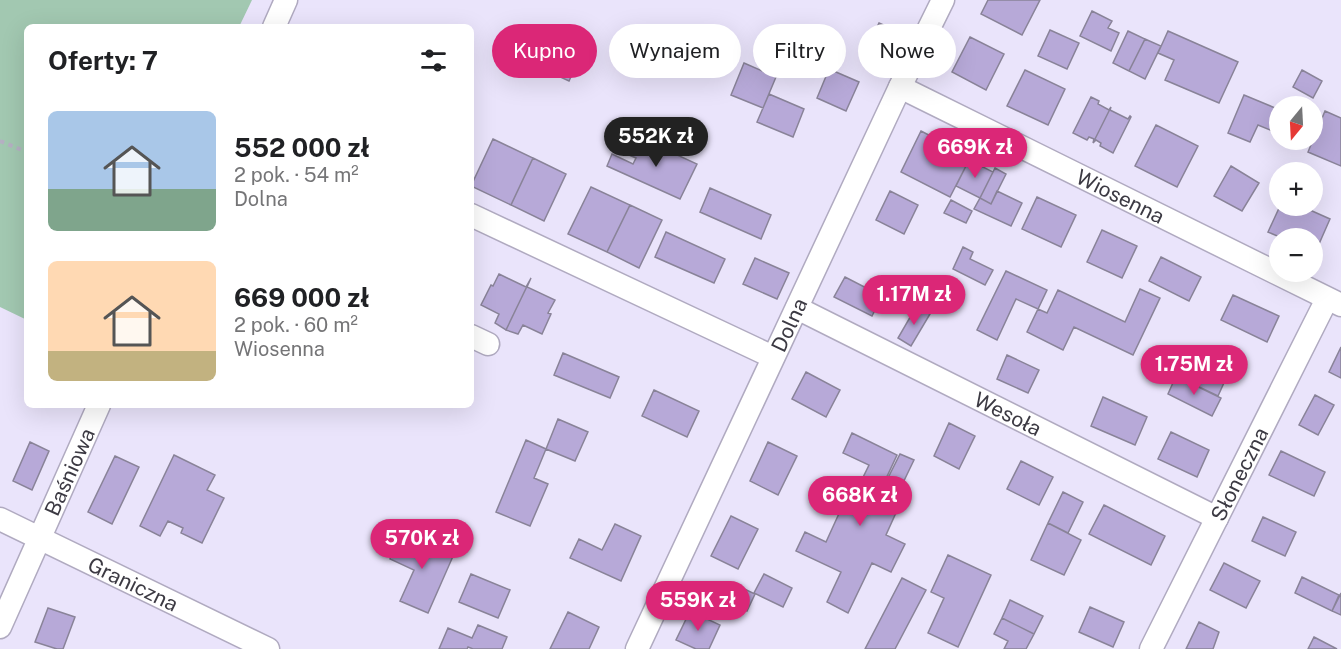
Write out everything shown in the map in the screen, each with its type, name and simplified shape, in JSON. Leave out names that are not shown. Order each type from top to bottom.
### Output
[{"type":"street","points":[[275,24],[286,0]]},
{"type":"street","name":"Dolna","points":[[637,649],[943,0]]},
{"type":"street","name":"Wiosenna","points":[[900,87],[1334,302]]},
{"type":"street","points":[[474,216],[773,357]]},
{"type":"street","name":"Słoneczna","points":[[1151,649],[1217,518],[1334,302]]},
{"type":"street","name":"Wesoła","points":[[797,308],[1217,518]]},
{"type":"street","name":"Baśniowa","points":[[0,627],[98,408]]},
{"type":"street","name":"Graniczna","points":[[0,519],[268,649]]},
{"type":"path","points":[[0,141],[24,151]]},
{"type":"green space","points":[[0,0],[252,0],[240,24],[24,24],[24,319],[0,307]]},
{"type":"building","points":[[988,0],[1040,0],[1022,35],[981,14]]},
{"type":"building","points":[[1092,11],[1112,21],[1108,28],[1119,33],[1111,51],[1080,36]]},
{"type":"building","points":[[1050,30],[1079,43],[1067,69],[1038,56]]},
{"type":"building","points":[[1128,31],[1145,39],[1129,71],[1113,63]]},
{"type":"building","points":[[1168,31],[1238,62],[1219,103],[1165,80],[1174,60],[1158,53]]},
{"type":"building","points":[[970,37],[1004,54],[986,90],[956,74],[956,64]]},
{"type":"building","points":[[1145,39],[1161,46],[1145,79],[1129,71]]},
{"type":"building","points":[[744,63],[753,67],[753,78],[776,78],[763,108],[731,95],[738,78],[741,78]]},
{"type":"building","points":[[1025,70],[1065,89],[1048,125],[1007,106]]},
{"type":"building","points":[[1302,70],[1322,81],[1314,96],[1309,96],[1293,87]]},
{"type":"building","points":[[846,76],[859,82],[846,111],[817,98],[825,78]]},
{"type":"building","points":[[769,94],[804,109],[793,137],[757,122]]},
{"type":"building","points":[[1244,95],[1269,105],[1269,130],[1258,125],[1250,142],[1228,133]]},
{"type":"building","points":[[1091,97],[1109,110],[1111,107],[1093,143],[1094,139],[1089,137],[1087,140],[1073,133]]},
{"type":"building","points":[[1111,107],[1110,110],[1128,119],[1131,117],[1113,153],[1100,146],[1101,143],[1096,140],[1093,143]]},
{"type":"building","points":[[1325,111],[1341,118],[1341,166],[1308,152],[1309,150],[1323,150]]},
{"type":"building","points":[[1156,125],[1198,146],[1177,187],[1135,166]]},
{"type":"building","points":[[921,131],[948,145],[946,149],[969,160],[950,197],[901,172]]},
{"type":"building","points":[[636,136],[697,164],[680,199],[607,166],[612,154],[633,164],[636,158],[629,155]]},
{"type":"building","points":[[493,139],[533,158],[511,205],[474,187],[474,180]]},
{"type":"building","points":[[533,158],[566,174],[544,221],[511,205]]},
{"type":"building","points":[[969,160],[993,172],[980,198],[956,186]]},
{"type":"building","points":[[1231,166],[1259,183],[1242,211],[1214,196]]},
{"type":"building","points":[[995,168],[1006,174],[991,204],[980,198]]},
{"type":"building","points":[[591,187],[630,205],[607,252],[568,234]]},
{"type":"building","points":[[710,188],[771,215],[761,239],[700,212]]},
{"type":"building","points":[[890,191],[918,205],[904,234],[876,220]]},
{"type":"building","points":[[997,191],[1022,203],[1011,226],[974,209],[980,198],[991,204]]},
{"type":"building","points":[[1037,197],[1076,215],[1061,247],[1022,229]]},
{"type":"building","points":[[951,200],[972,211],[966,223],[944,213]]},
{"type":"building","points":[[630,205],[662,220],[639,268],[607,252]]},
{"type":"building","points":[[1275,216],[1323,216],[1330,219],[1323,235],[1323,228],[1270,228]]},
{"type":"building","points":[[1102,230],[1137,246],[1122,278],[1087,262]]},
{"type":"building","points":[[666,232],[725,259],[714,283],[655,257]]},
{"type":"building","points":[[963,247],[973,252],[970,259],[993,270],[985,285],[953,269]]},
{"type":"building","points":[[1161,257],[1201,277],[1189,301],[1149,281]]},
{"type":"building","points":[[755,258],[789,273],[777,299],[743,284]]},
{"type":"building","points":[[1006,271],[1047,290],[1038,309],[1016,299],[997,340],[977,330]]},
{"type":"building","points":[[499,274],[526,287],[531,278],[506,330],[495,323],[499,314],[481,305]]},
{"type":"building","points":[[845,277],[882,296],[872,316],[834,297]]},
{"type":"building","points":[[531,278],[527,287],[555,300],[548,313],[551,314],[542,334],[523,325],[518,334],[506,330]]},
{"type":"building","points":[[1140,289],[1160,298],[1133,355],[1074,327],[1063,350],[1027,332],[1038,309],[1047,313],[1058,290],[1125,322]]},
{"type":"building","points":[[1233,295],[1279,316],[1267,342],[1221,320]]},
{"type":"building","points":[[916,307],[930,314],[911,346],[898,338]]},
{"type":"building","points":[[1341,347],[1341,378],[1329,372]]},
{"type":"building","points":[[563,353],[619,377],[610,398],[554,375]]},
{"type":"building","points":[[1007,355],[1039,370],[1028,393],[997,379]]},
{"type":"building","points":[[1183,356],[1227,376],[1218,396],[1174,375]]},
{"type":"building","points":[[806,372],[840,390],[826,417],[792,399]]},
{"type":"building","points":[[1176,376],[1221,398],[1212,416],[1168,394]]},
{"type":"building","points":[[654,390],[699,411],[687,437],[642,416]]},
{"type":"building","points":[[1315,395],[1334,405],[1318,435],[1299,425]]},
{"type":"building","points":[[1103,397],[1147,417],[1135,445],[1091,426]]},
{"type":"building","points":[[558,419],[588,432],[575,461],[546,449]]},
{"type":"building","points":[[949,423],[975,436],[959,469],[934,456]]},
{"type":"building","points":[[1171,432],[1209,450],[1197,477],[1158,459]]},
{"type":"building","points":[[852,433],[897,455],[883,485],[904,495],[886,535],[905,544],[891,572],[872,563],[848,613],[827,602],[841,572],[796,551],[805,532],[826,542],[842,507],[847,510],[869,465],[843,453]]},
{"type":"building","points":[[526,440],[546,449],[534,478],[548,484],[530,526],[496,512]]},
{"type":"building","points":[[30,442],[49,451],[32,490],[13,481]]},
{"type":"building","points":[[768,442],[797,456],[778,495],[750,481]]},
{"type":"building","points":[[1281,451],[1325,472],[1314,496],[1269,475]]},
{"type":"building","points":[[900,454],[914,460],[900,489],[886,482]]},
{"type":"building","points":[[174,455],[215,475],[207,490],[224,498],[202,543],[181,533],[183,528],[168,521],[160,536],[140,526]]},
{"type":"building","points":[[115,456],[139,467],[112,524],[88,512]]},
{"type":"building","points":[[1021,461],[1053,477],[1039,505],[1007,489]]},
{"type":"building","points":[[1063,492],[1083,502],[1068,533],[1048,523]]},
{"type":"building","points":[[1104,505],[1165,536],[1151,565],[1089,534]]},
{"type":"building","points":[[731,516],[758,529],[738,569],[711,556]]},
{"type":"building","points":[[1263,517],[1296,532],[1285,556],[1252,541]]},
{"type":"building","points":[[1048,523],[1081,540],[1064,575],[1031,560]]},
{"type":"building","points":[[615,524],[641,536],[621,581],[570,558],[579,539],[602,550]]},
{"type":"building","points":[[403,531],[454,554],[428,613],[400,601],[414,570],[390,559]]},
{"type":"building","points":[[948,555],[991,575],[958,647],[928,633],[944,598],[931,592]]},
{"type":"building","points":[[1224,563],[1260,581],[1246,608],[1210,590]]},
{"type":"building","points":[[471,574],[510,590],[498,618],[459,602]]},
{"type":"building","points":[[764,574],[792,588],[783,607],[754,593]]},
{"type":"building","points":[[1302,577],[1339,595],[1332,611],[1295,593]]},
{"type":"building","points":[[902,578],[926,590],[895,649],[865,649]]},
{"type":"building","points":[[730,582],[755,594],[747,611],[722,598]]},
{"type":"building","points":[[1341,593],[1341,615],[1332,611]]},
{"type":"building","points":[[1010,600],[1043,616],[1034,634],[1002,618]]},
{"type":"building","points":[[1090,607],[1124,622],[1113,647],[1079,632]]},
{"type":"building","points":[[48,608],[75,617],[63,649],[35,642]]},
{"type":"building","points":[[690,611],[720,625],[709,649],[696,649],[676,640]]},
{"type":"building","points":[[568,612],[599,627],[589,649],[550,649]]},
{"type":"building","points":[[1002,618],[1034,634],[1026,649],[1004,649],[1008,641],[994,634]]},
{"type":"building","points":[[1199,622],[1219,632],[1213,649],[1186,649]]},
{"type":"building","points":[[478,625],[507,637],[502,649],[468,647],[467,649],[439,649],[448,628],[472,638]]},
{"type":"building","points":[[1314,637],[1337,649],[1308,649]]}]
